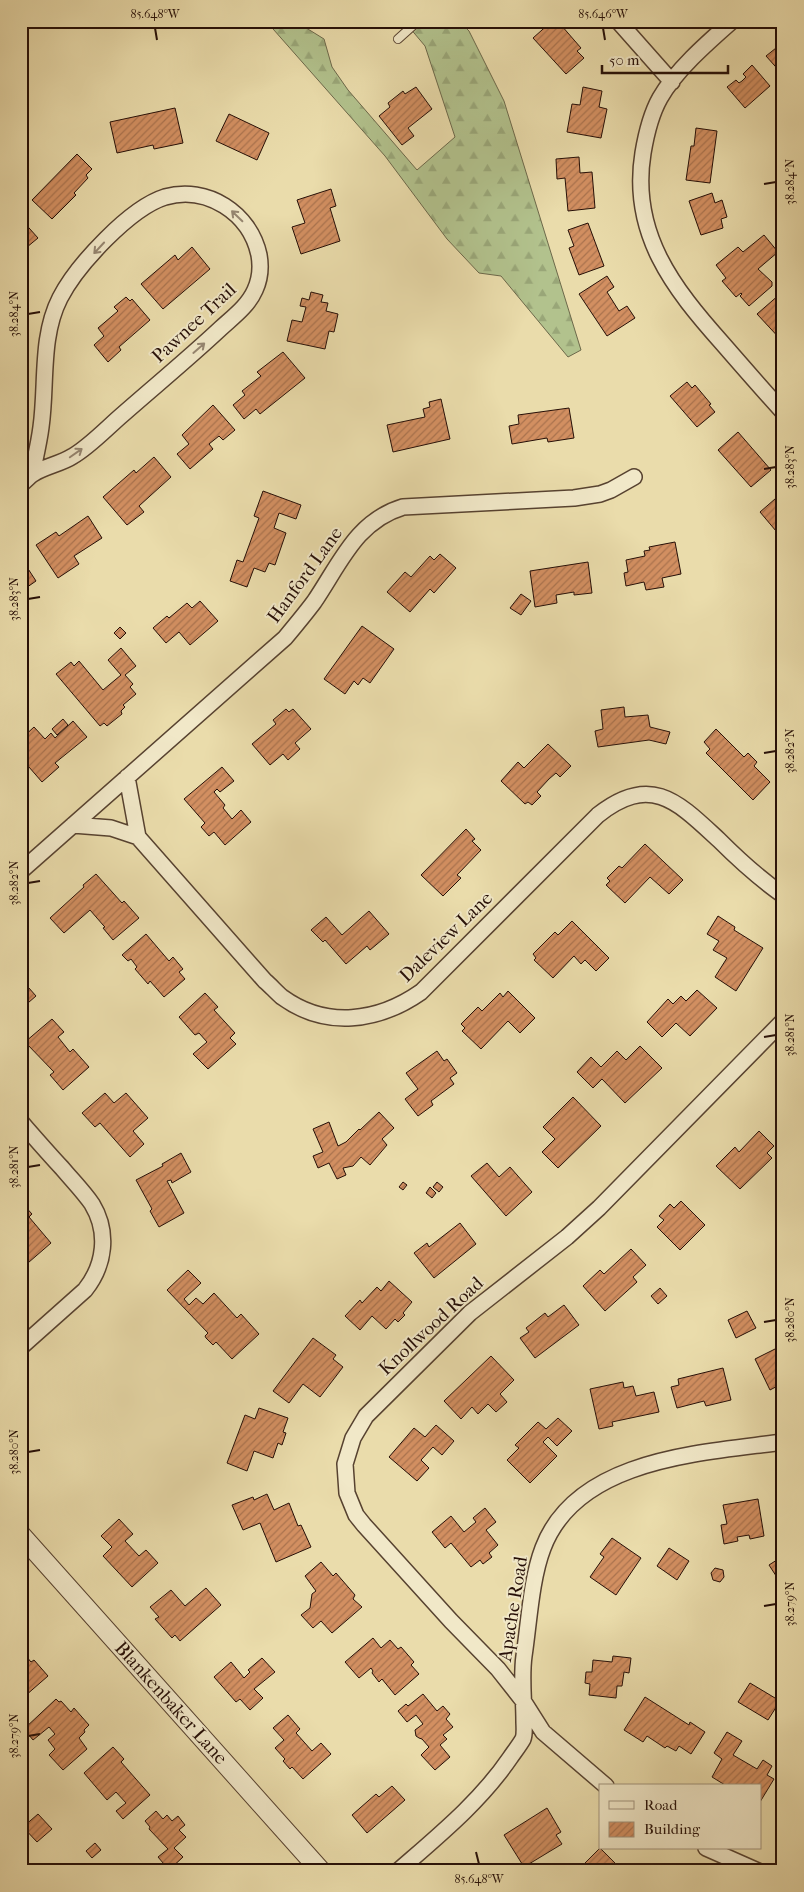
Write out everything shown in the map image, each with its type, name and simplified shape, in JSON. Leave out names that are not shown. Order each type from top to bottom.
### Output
[{"type":"street","points":[[618,21],[672,82]]},
{"type":"street","points":[[732,21],[697,52],[660,98],[649,126],[642,155],[640,179],[642,196],[649,232],[662,266],[680,294],[783,412]]},
{"type":"street","name":"Pawnee Trail","points":[[190,195],[201,196],[227,207],[248,227],[256,244],[260,262],[260,272],[255,290],[246,305],[204,345],[74,456],[27,479],[41,427],[51,322],[60,298],[74,276],[129,217],[146,205],[165,197],[190,195]]},
{"type":"street","name":"Hanford Lane","points":[[21,871],[285,638],[313,603],[353,542],[363,530],[378,518],[403,507],[574,498],[600,494],[634,477]]},
{"type":"street","points":[[73,825],[111,828],[138,837],[127,777]]},
{"type":"street","name":"Daleview Lane","points":[[138,837],[265,981],[282,997],[322,1015],[345,1018],[358,1018],[384,1012],[409,1000],[420,992],[598,815],[613,803],[635,795],[656,795],[672,800],[685,809],[783,895]]},
{"type":"street","name":"Knollwood Road","points":[[604,1784],[543,1732],[524,1702],[498,1669],[388,1553],[356,1515],[351,1505],[345,1482],[345,1464],[353,1438],[366,1416],[470,1313],[567,1237],[599,1208],[783,1021]]},
{"type":"street","points":[[21,1122],[92,1205],[99,1221],[103,1238],[102,1255],[93,1280],[85,1290],[21,1347]]},
{"type":"street","name":"Apache Road","points":[[398,1871],[457,1819],[501,1772],[524,1738],[523,1665],[539,1560],[549,1535],[564,1513],[594,1488],[622,1472],[658,1461],[783,1442]]},
{"type":"street","name":"Blankenbaker Lane","points":[[21,1535],[321,1871]]},
{"type":"street","points":[[711,1850],[758,1871]]},
{"type":"lane","points":[[398,39],[418,21]]},
{"type":"green space","points":[[266,21],[295,21],[324,39],[332,67],[348,90],[417,170],[455,137],[425,46],[404,21],[459,21],[469,31],[504,101],[581,350],[568,357],[501,276],[479,273],[447,239],[385,156]]},
{"type":"building","points":[[518,21],[532,21],[524,28]]},
{"type":"building","points":[[551,22],[557,28],[561,25],[581,48],[577,51],[584,58],[566,74],[533,38]]},
{"type":"building","points":[[776,48],[783,54],[783,75],[766,56]]},
{"type":"building","points":[[752,65],[770,86],[745,108],[727,87],[736,80],[739,83],[742,81],[746,77],[743,74]]},
{"type":"building","points":[[416,87],[432,109],[408,128],[414,136],[402,145],[379,116],[390,107],[388,103],[403,91],[405,94]]},
{"type":"building","points":[[583,87],[602,91],[599,107],[607,109],[601,138],[567,132],[572,104],[580,105]]},
{"type":"building","points":[[175,108],[183,143],[154,149],[153,145],[117,153],[110,122]]},
{"type":"building","points":[[229,114],[269,133],[257,160],[216,141]]},
{"type":"building","points":[[696,128],[717,131],[710,183],[686,180],[691,146],[694,146]]},
{"type":"building","points":[[77,154],[92,169],[86,175],[88,178],[74,193],[76,195],[52,219],[32,200]]},
{"type":"building","points":[[579,157],[580,173],[592,172],[595,208],[568,211],[565,178],[557,179],[556,159]]},
{"type":"building","points":[[331,189],[336,206],[330,208],[340,241],[301,254],[292,227],[305,223],[297,200]]},
{"type":"building","points":[[712,193],[715,203],[722,200],[727,217],[721,219],[723,228],[701,235],[689,201]]},
{"type":"building","points":[[21,219],[38,238],[21,252]]},
{"type":"building","points":[[588,223],[604,266],[579,275],[569,248],[574,246],[568,230]]},
{"type":"building","points":[[764,235],[778,252],[758,269],[772,282],[772,286],[749,306],[740,296],[741,293],[736,297],[722,281],[726,278],[716,265],[738,247],[743,252]]},
{"type":"building","points":[[192,247],[210,269],[163,309],[141,284],[175,255],[178,260]]},
{"type":"building","points":[[607,276],[614,287],[607,292],[619,311],[627,306],[635,318],[607,336],[579,294]]},
{"type":"building","points":[[311,292],[323,295],[321,302],[328,303],[326,311],[338,314],[334,332],[329,331],[325,349],[287,341],[292,320],[302,322],[306,307],[300,306],[302,298],[309,300]]},
{"type":"building","points":[[780,294],[783,297],[783,342],[757,314]]},
{"type":"building","points":[[126,297],[130,301],[132,299],[150,320],[119,347],[121,350],[108,362],[94,345],[104,336],[98,328],[118,311],[114,307]]},
{"type":"building","points":[[283,352],[305,378],[260,414],[256,409],[244,419],[233,405],[245,395],[242,391],[261,376],[257,372]]},
{"type":"building","points":[[687,382],[692,388],[695,385],[711,404],[709,405],[715,412],[697,427],[670,396]]},
{"type":"building","points":[[441,399],[450,439],[393,452],[387,425],[425,417],[423,409],[430,407],[429,402]]},
{"type":"building","points":[[213,405],[235,430],[223,440],[219,436],[209,444],[213,449],[190,469],[177,454],[189,444],[182,435]]},
{"type":"building","points":[[569,408],[574,438],[548,442],[547,438],[512,444],[509,426],[519,424],[518,415]]},
{"type":"building","points":[[738,432],[771,470],[751,487],[718,450]]},
{"type":"building","points":[[154,457],[171,477],[139,506],[144,512],[127,525],[103,497],[134,470],[136,473]]},
{"type":"building","points":[[263,491],[301,505],[296,519],[279,513],[274,528],[286,533],[275,565],[269,563],[265,572],[254,568],[247,587],[230,581],[237,560],[243,562],[259,518],[254,516]]},
{"type":"building","points":[[783,492],[783,531],[780,527],[776,531],[760,512]]},
{"type":"building","points":[[88,516],[102,538],[74,556],[79,564],[58,578],[36,545],[56,532],[59,536]]},
{"type":"building","points":[[675,542],[681,574],[662,578],[664,587],[646,590],[644,582],[626,586],[624,573],[628,572],[626,560],[645,556],[644,551],[650,550],[649,547]]},
{"type":"building","points":[[440,554],[456,568],[434,593],[430,589],[410,612],[387,592],[405,572],[411,577],[430,556],[434,560]]},
{"type":"building","points":[[21,558],[36,581],[23,590],[21,588]]},
{"type":"building","points":[[588,562],[592,593],[574,595],[574,592],[556,595],[557,603],[535,607],[530,571]]},
{"type":"building","points":[[521,594],[531,601],[521,615],[510,608]]},
{"type":"building","points":[[200,601],[218,621],[190,645],[179,632],[166,643],[153,628],[187,603],[192,608]]},
{"type":"building","points":[[362,626],[394,649],[370,683],[363,678],[358,685],[354,681],[345,694],[324,679]]},
{"type":"building","points":[[120,627],[126,633],[120,639],[114,633]]},
{"type":"building","points":[[121,648],[136,666],[125,675],[133,684],[130,687],[136,694],[123,705],[125,707],[121,711],[122,714],[107,726],[104,723],[100,726],[56,674],[71,662],[74,666],[79,661],[103,690],[121,675],[108,660]]},
{"type":"building","points":[[624,707],[625,717],[648,715],[650,727],[670,732],[666,744],[649,740],[598,747],[595,731],[603,729],[601,710]]},
{"type":"building","points":[[286,709],[289,712],[293,709],[311,729],[295,743],[300,749],[288,760],[283,754],[270,765],[252,744],[276,724],[273,720]]},
{"type":"building","points":[[63,719],[68,725],[57,735],[52,729]]},
{"type":"building","points":[[73,721],[87,737],[55,763],[59,767],[42,782],[22,759],[27,754],[21,748],[21,739],[34,727],[45,739],[51,733],[55,738]]},
{"type":"building","points":[[716,729],[744,757],[748,753],[757,762],[754,766],[770,782],[753,800],[706,753],[710,749],[704,742]]},
{"type":"building","points":[[548,744],[571,766],[560,777],[556,773],[549,779],[537,792],[541,796],[532,805],[528,802],[525,804],[501,781],[518,762],[524,768]]},
{"type":"building","points":[[222,767],[234,781],[220,792],[217,789],[214,792],[225,805],[223,808],[232,819],[241,810],[251,822],[225,845],[214,832],[209,836],[201,827],[205,823],[184,799]]},
{"type":"building","points":[[466,829],[475,839],[472,841],[481,850],[457,875],[461,878],[443,896],[421,875]]},
{"type":"building","points":[[645,844],[683,880],[669,894],[650,877],[625,903],[606,885],[610,881],[607,878],[619,866],[622,868]]},
{"type":"building","points":[[96,874],[122,903],[124,901],[139,918],[113,940],[103,928],[105,927],[90,910],[64,933],[50,918]]},
{"type":"building","points":[[369,911],[389,934],[370,950],[367,946],[346,964],[325,940],[323,942],[311,930],[326,917],[342,935]]},
{"type":"building","points":[[718,916],[735,927],[734,930],[763,948],[736,991],[715,977],[727,958],[713,950],[719,941],[707,934]]},
{"type":"building","points":[[572,921],[609,958],[596,971],[585,960],[581,964],[574,956],[553,978],[534,960],[536,958],[533,954],[555,932],[558,935]]},
{"type":"building","points":[[146,934],[169,961],[173,957],[183,969],[179,972],[185,979],[164,997],[150,981],[148,984],[135,969],[137,967],[131,959],[128,961],[122,955]]},
{"type":"building","points":[[21,979],[36,996],[21,1009]]},
{"type":"building","points":[[697,990],[717,1008],[690,1036],[676,1023],[662,1037],[647,1022],[668,999],[673,1004],[681,996],[686,1001]]},
{"type":"building","points":[[508,991],[535,1018],[520,1033],[508,1021],[481,1049],[462,1031],[465,1028],[461,1024],[478,1007],[482,1011],[500,993],[503,997]]},
{"type":"building","points":[[205,993],[218,1007],[214,1010],[235,1033],[230,1038],[236,1044],[208,1069],[193,1054],[207,1042],[199,1033],[195,1035],[179,1017]]},
{"type":"building","points":[[52,1019],[64,1032],[58,1037],[70,1052],[73,1049],[89,1067],[63,1090],[50,1075],[54,1072],[25,1042]]},
{"type":"building","points":[[640,1046],[662,1068],[625,1103],[602,1079],[593,1088],[577,1072],[591,1057],[601,1067],[617,1051],[626,1060]]},
{"type":"building","points":[[437,1051],[444,1061],[447,1059],[457,1073],[450,1078],[454,1084],[431,1101],[433,1105],[418,1116],[405,1099],[418,1089],[406,1073]]},
{"type":"building","points":[[105,1093],[114,1103],[126,1093],[148,1118],[133,1131],[144,1144],[130,1157],[100,1123],[95,1127],[82,1113]]},
{"type":"building","points":[[573,1097],[601,1126],[558,1168],[542,1152],[555,1139],[543,1127]]},
{"type":"building","points":[[783,1104],[783,1125],[775,1118],[781,1112],[778,1109]]},
{"type":"building","points":[[379,1112],[394,1128],[382,1139],[387,1145],[370,1165],[361,1157],[353,1166],[343,1168],[346,1175],[337,1179],[329,1163],[318,1168],[313,1156],[323,1152],[313,1129],[329,1122],[338,1146],[346,1142]]},
{"type":"building","points":[[759,1131],[774,1146],[767,1153],[772,1158],[740,1189],[716,1166],[735,1147],[739,1152]]},
{"type":"building","points":[[181,1153],[191,1172],[172,1183],[171,1180],[167,1181],[184,1213],[159,1227],[150,1211],[152,1209],[136,1180],[163,1166],[162,1164]]},
{"type":"building","points":[[487,1163],[499,1177],[510,1167],[532,1192],[506,1216],[471,1176]]},
{"type":"building","points":[[403,1182],[407,1185],[403,1190],[399,1187]]},
{"type":"building","points":[[437,1182],[443,1187],[439,1192],[433,1187]]},
{"type":"building","points":[[430,1187],[436,1193],[432,1198],[426,1193]]},
{"type":"building","points":[[681,1201],[705,1225],[680,1250],[657,1227],[664,1220],[659,1216],[670,1204],[674,1208]]},
{"type":"building","points":[[21,1202],[32,1214],[29,1217],[51,1243],[21,1269]]},
{"type":"building","points":[[460,1223],[476,1244],[434,1278],[414,1253],[427,1243],[429,1247]]},
{"type":"building","points":[[631,1249],[646,1265],[633,1277],[637,1282],[605,1311],[583,1286],[600,1270],[604,1274]]},
{"type":"building","points":[[188,1270],[201,1283],[184,1299],[189,1305],[196,1298],[203,1304],[214,1293],[237,1318],[241,1314],[259,1334],[232,1359],[216,1342],[213,1345],[206,1338],[205,1336],[208,1333],[167,1290]]},
{"type":"building","points":[[389,1281],[412,1302],[403,1313],[405,1315],[398,1322],[395,1319],[386,1329],[372,1316],[360,1330],[345,1316],[360,1300],[362,1303],[377,1287],[381,1291]]},
{"type":"building","points":[[660,1288],[667,1296],[658,1304],[651,1296]]},
{"type":"building","points":[[564,1305],[579,1325],[535,1358],[520,1338],[529,1332],[526,1328],[545,1313],[548,1317]]},
{"type":"building","points":[[747,1311],[756,1328],[736,1338],[728,1320]]},
{"type":"building","points":[[313,1338],[336,1355],[333,1359],[343,1367],[320,1397],[303,1384],[289,1403],[273,1391]]},
{"type":"building","points":[[783,1345],[783,1383],[770,1390],[755,1359]]},
{"type":"building","points":[[491,1356],[514,1380],[500,1394],[507,1402],[496,1412],[488,1404],[478,1414],[472,1407],[461,1419],[444,1401]]},
{"type":"building","points":[[723,1368],[731,1400],[706,1406],[704,1401],[677,1408],[671,1387],[679,1385],[678,1379]]},
{"type":"building","points":[[623,1382],[624,1388],[633,1386],[636,1396],[654,1392],[659,1412],[612,1422],[613,1426],[599,1429],[590,1389]]},
{"type":"building","points":[[259,1408],[288,1418],[283,1432],[286,1433],[282,1445],[278,1443],[273,1458],[254,1451],[247,1471],[227,1463],[245,1415],[255,1419]]},
{"type":"building","points":[[558,1418],[572,1431],[557,1446],[548,1437],[543,1442],[557,1456],[530,1483],[507,1460],[519,1448],[515,1445],[538,1422],[546,1429]]},
{"type":"building","points":[[436,1425],[454,1441],[442,1455],[433,1447],[421,1460],[429,1468],[417,1481],[389,1457],[414,1428],[425,1437]]},
{"type":"building","points":[[267,1494],[274,1510],[289,1503],[298,1526],[301,1525],[311,1547],[276,1562],[260,1523],[243,1530],[232,1505],[253,1497],[254,1500]]},
{"type":"building","points":[[758,1499],[764,1536],[750,1539],[749,1535],[737,1537],[738,1541],[724,1544],[721,1525],[727,1524],[723,1505]]},
{"type":"building","points":[[485,1508],[496,1522],[486,1530],[498,1545],[489,1553],[492,1557],[483,1564],[480,1560],[471,1567],[451,1543],[445,1548],[432,1532],[451,1516],[464,1532],[476,1522],[473,1518]]},
{"type":"building","points":[[119,1519],[133,1534],[125,1541],[139,1556],[146,1550],[158,1563],[132,1587],[103,1556],[112,1547],[101,1536]]},
{"type":"building","points":[[612,1538],[641,1558],[616,1595],[590,1577],[604,1557],[600,1554]]},
{"type":"building","points":[[669,1548],[689,1561],[677,1580],[657,1566]]},
{"type":"building","points":[[783,1556],[783,1584],[782,1585],[769,1565]]},
{"type":"building","points":[[321,1562],[333,1576],[336,1573],[355,1595],[353,1599],[362,1607],[332,1633],[321,1621],[313,1628],[301,1615],[310,1608],[312,1594],[316,1591],[305,1576]]},
{"type":"building","points":[[715,1568],[723,1570],[724,1577],[720,1582],[713,1580],[711,1573]]},
{"type":"building","points":[[206,1588],[221,1605],[180,1641],[175,1635],[172,1638],[155,1619],[159,1617],[150,1607],[171,1590],[185,1606]]},
{"type":"building","points":[[373,1638],[381,1648],[390,1640],[398,1649],[401,1647],[414,1662],[411,1665],[419,1674],[395,1695],[382,1679],[379,1682],[372,1673],[371,1668],[359,1678],[345,1662]]},
{"type":"building","points":[[21,1650],[31,1662],[34,1660],[48,1676],[25,1696],[21,1692]]},
{"type":"building","points":[[613,1656],[631,1658],[629,1673],[624,1672],[622,1686],[617,1686],[616,1698],[589,1695],[590,1684],[585,1683],[586,1672],[592,1672],[593,1660],[612,1662]]},
{"type":"building","points":[[262,1658],[275,1672],[254,1689],[263,1698],[250,1710],[240,1699],[236,1702],[214,1677],[231,1662],[244,1678],[250,1672],[248,1670]]},
{"type":"building","points":[[750,1683],[780,1701],[768,1720],[738,1702]]},
{"type":"building","points":[[423,1694],[437,1711],[443,1706],[450,1714],[446,1719],[453,1727],[443,1735],[447,1739],[440,1745],[450,1757],[435,1770],[421,1755],[429,1747],[422,1739],[416,1736],[415,1730],[423,1724],[416,1715],[407,1722],[398,1711]]},
{"type":"building","points":[[645,1697],[689,1725],[690,1722],[705,1732],[691,1754],[679,1746],[676,1751],[667,1746],[665,1748],[647,1736],[643,1742],[624,1730]]},
{"type":"building","points":[[56,1699],[59,1702],[61,1701],[71,1712],[74,1708],[89,1725],[79,1738],[87,1749],[63,1770],[49,1755],[55,1749],[48,1740],[55,1734],[49,1727],[33,1740],[24,1729]]},
{"type":"building","points":[[288,1715],[300,1729],[296,1733],[312,1751],[321,1743],[331,1754],[303,1779],[292,1767],[290,1769],[283,1761],[285,1759],[275,1748],[284,1740],[273,1728]]},
{"type":"building","points":[[727,1732],[742,1741],[733,1755],[757,1769],[763,1760],[772,1766],[767,1775],[774,1779],[762,1799],[762,1784],[723,1784],[712,1777],[722,1759],[714,1753]]},
{"type":"building","points":[[113,1747],[124,1759],[121,1762],[150,1795],[123,1819],[116,1811],[126,1803],[116,1792],[107,1800],[84,1773]]},
{"type":"building","points":[[392,1786],[405,1800],[367,1833],[352,1815],[376,1794],[379,1797]]},
{"type":"building","points":[[783,1790],[783,1805],[776,1801]]},
{"type":"building","points":[[547,1808],[561,1832],[556,1835],[562,1844],[524,1867],[504,1835]]},
{"type":"building","points":[[156,1811],[163,1819],[167,1815],[172,1821],[178,1816],[185,1825],[179,1830],[186,1837],[174,1848],[183,1857],[169,1870],[158,1857],[168,1849],[149,1829],[150,1827],[145,1821]]},
{"type":"building","points":[[38,1814],[52,1829],[37,1842],[23,1827]]},
{"type":"building","points":[[95,1843],[101,1850],[92,1858],[86,1851]]},
{"type":"building","points":[[599,1849],[623,1871],[577,1871]]},
{"type":"building","points":[[217,1865],[222,1871],[211,1871]]}]
